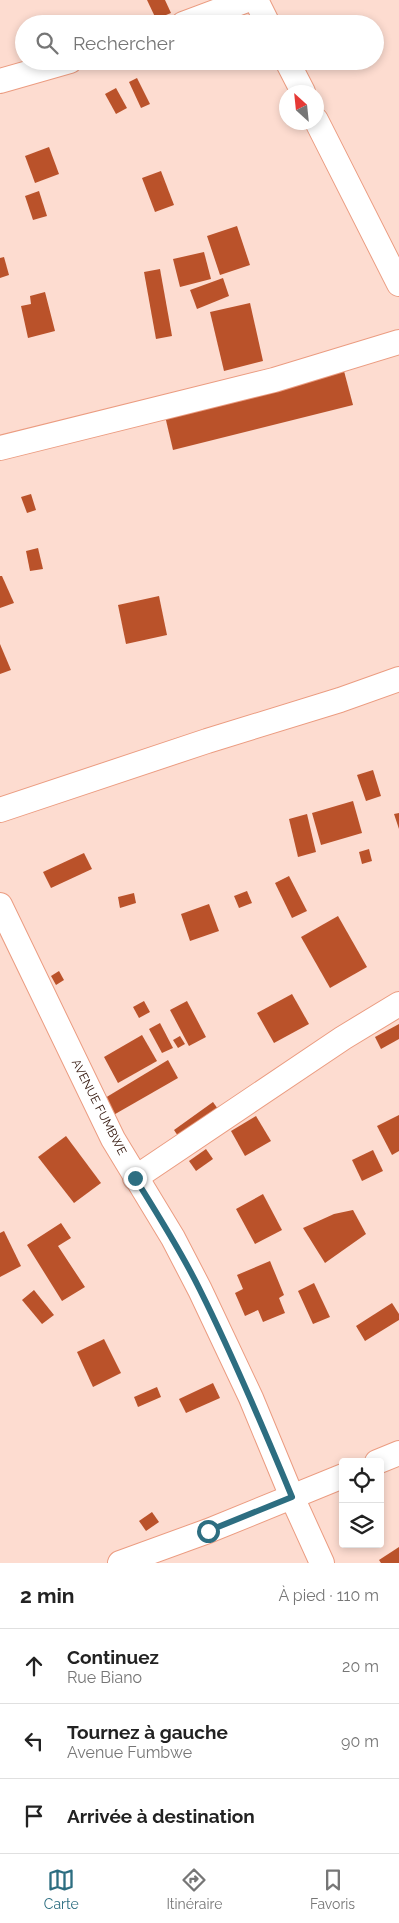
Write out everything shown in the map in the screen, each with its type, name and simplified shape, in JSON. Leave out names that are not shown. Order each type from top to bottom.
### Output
[{"type":"street","points":[[207,15],[247,0]]},
{"type":"street","points":[[256,0],[264,15]]},
{"type":"street","points":[[0,81],[38,70]]},
{"type":"street","points":[[292,70],[299,85]]},
{"type":"street","points":[[321,130],[399,284]]},
{"type":"street","points":[[0,448],[274,380],[399,342]]},
{"type":"street","points":[[0,810],[208,741],[340,700],[399,679]]},
{"type":"street","name":"AVENUE FUMBWE","points":[[0,905],[113,1139],[173,1238],[200,1290],[251,1398],[322,1563]]},
{"type":"street","points":[[135,1178],[344,1038],[399,1004]]},
{"type":"street","points":[[384,1459],[399,1452]]},
{"type":"street","points":[[120,1563],[208,1531],[339,1478]]},
{"type":"building","points":[[147,0],[165,0],[171,13],[154,15]]},
{"type":"building","points":[[137,78],[150,104],[141,108],[129,82]]},
{"type":"building","points":[[116,88],[127,108],[116,114],[105,94]]},
{"type":"building","points":[[49,147],[59,174],[35,183],[25,156]]},
{"type":"building","points":[[161,171],[174,205],[155,212],[142,178]]},
{"type":"building","points":[[39,191],[47,216],[33,220],[25,196]]},
{"type":"building","points":[[237,226],[250,265],[220,275],[207,236]]},
{"type":"building","points":[[204,252],[211,279],[180,287],[173,259]]},
{"type":"building","points":[[4,257],[9,275],[0,278],[0,258]]},
{"type":"building","points":[[160,269],[172,336],[156,339],[144,272]]},
{"type":"building","points":[[223,278],[229,296],[197,309],[190,290]]},
{"type":"building","points":[[45,292],[55,331],[28,338],[21,306],[31,304],[30,296]]},
{"type":"building","points":[[250,303],[263,361],[224,371],[210,312]]},
{"type":"building","points":[[344,371],[353,405],[173,450],[165,416]]},
{"type":"building","points":[[31,494],[36,510],[27,513],[21,497]]},
{"type":"building","points":[[38,548],[43,569],[30,571],[26,551]]},
{"type":"building","points":[[0,576],[2,576],[14,603],[0,608]]},
{"type":"building","points":[[159,596],[167,635],[126,644],[118,605]]},
{"type":"building","points":[[0,644],[11,670],[0,674]]},
{"type":"building","points":[[373,770],[381,796],[366,801],[357,775]]},
{"type":"building","points":[[353,801],[362,833],[321,845],[312,813]]},
{"type":"building","points":[[399,813],[399,829],[394,814]]},
{"type":"building","points":[[307,814],[316,852],[298,857],[289,819]]},
{"type":"building","points":[[369,849],[372,861],[362,864],[359,852]]},
{"type":"building","points":[[84,853],[92,869],[51,888],[43,872]]},
{"type":"building","points":[[289,876],[307,911],[292,918],[275,883]]},
{"type":"building","points":[[247,891],[252,903],[239,908],[234,896]]},
{"type":"building","points":[[134,893],[136,903],[120,908],[118,897]]},
{"type":"building","points":[[209,904],[219,931],[190,941],[181,914]]},
{"type":"building","points":[[338,916],[367,967],[330,988],[301,937]]},
{"type":"building","points":[[59,971],[64,980],[56,985],[51,976]]},
{"type":"building","points":[[292,994],[309,1024],[274,1043],[257,1013]]},
{"type":"building","points":[[144,1001],[150,1012],[139,1018],[133,1007]]},
{"type":"building","points":[[187,1001],[206,1037],[189,1046],[170,1010]]},
{"type":"building","points":[[160,1023],[173,1048],[162,1053],[149,1029]]},
{"type":"building","points":[[399,1024],[399,1039],[381,1049],[375,1037]]},
{"type":"building","points":[[142,1035],[157,1061],[118,1083],[104,1057]]},
{"type":"building","points":[[180,1036],[185,1044],[178,1048],[173,1040]]},
{"type":"building","points":[[168,1060],[178,1078],[110,1117],[100,1101]]},
{"type":"building","points":[[213,1102],[220,1112],[180,1139],[174,1130]]},
{"type":"building","points":[[399,1115],[399,1151],[392,1155],[377,1126]]},
{"type":"building","points":[[256,1116],[271,1141],[245,1156],[231,1131]]},
{"type":"building","points":[[66,1136],[101,1183],[74,1203],[38,1157]]},
{"type":"building","points":[[206,1149],[213,1159],[196,1171],[189,1161]]},
{"type":"building","points":[[373,1150],[383,1171],[362,1181],[352,1160]]},
{"type":"building","points":[[263,1194],[282,1230],[255,1244],[236,1209]]},
{"type":"building","points":[[353,1210],[366,1234],[325,1263],[303,1228],[334,1214]]},
{"type":"building","points":[[61,1223],[71,1238],[58,1246],[85,1287],[62,1301],[27,1245]]},
{"type":"building","points":[[4,1231],[21,1266],[0,1277],[0,1233]]},
{"type":"building","points":[[270,1261],[284,1295],[279,1298],[285,1313],[263,1322],[258,1310],[245,1316],[235,1293],[243,1289],[237,1275]]},
{"type":"building","points":[[314,1283],[330,1317],[313,1324],[298,1291]]},
{"type":"building","points":[[34,1290],[54,1315],[42,1324],[22,1300]]},
{"type":"building","points":[[392,1303],[399,1314],[399,1320],[365,1341],[356,1326]]},
{"type":"building","points":[[104,1339],[121,1373],[93,1387],[77,1352]]},
{"type":"building","points":[[213,1383],[220,1398],[186,1413],[179,1399]]},
{"type":"building","points":[[157,1387],[161,1397],[138,1407],[134,1397]]},
{"type":"building","points":[[152,1512],[159,1522],[146,1531],[139,1521]]},
{"type":"building","points":[[399,1547],[399,1563],[381,1563],[379,1560]]},
{"type":"route","points":[[135,1178],[173,1238],[200,1290],[251,1398],[292,1497],[208,1531]]}]
